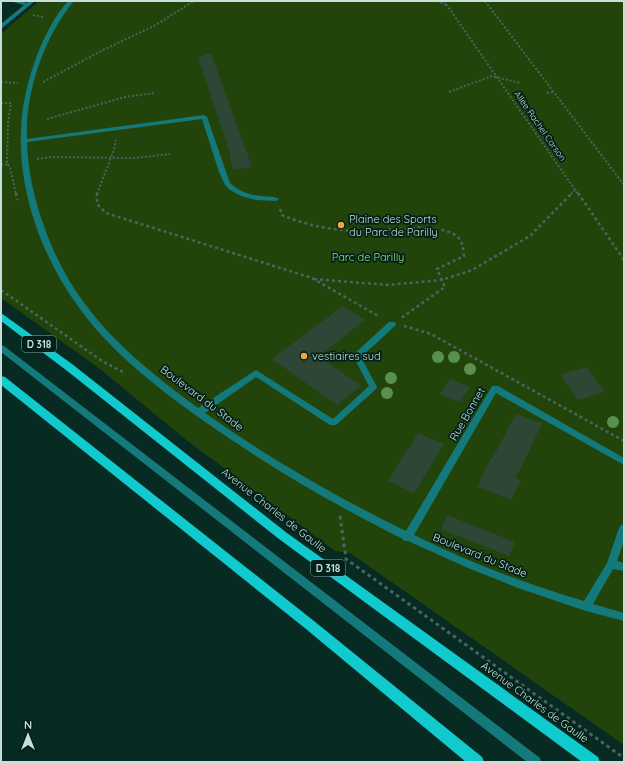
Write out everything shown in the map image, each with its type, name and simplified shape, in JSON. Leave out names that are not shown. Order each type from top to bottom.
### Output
[{"type":"main road","name":"Avenue Charles de Gaulle","points":[[1,316],[69,367],[283,536],[593,762]]},
{"type":"main road","points":[[1,380],[310,625],[471,760]]},
{"type":"street","points":[[13,1],[30,3]]},
{"type":"street","name":"Boulevard du Stade","points":[[71,1],[57,19],[38,57],[30,83],[23,121],[23,140],[25,161],[35,207],[49,252],[64,280],[89,316],[118,347],[198,413],[273,463],[408,538],[497,576],[586,607],[624,617]]},
{"type":"street","points":[[1,27],[30,3]]},
{"type":"street","points":[[23,140],[204,117],[227,184],[244,195],[256,198],[276,199]]},
{"type":"street","points":[[198,413],[256,373],[333,423],[373,387],[357,356],[392,324]]},
{"type":"street","points":[[1,348],[536,762]]},
{"type":"street","name":"Rue Bonnet","points":[[408,538],[495,388],[624,462]]},
{"type":"street","points":[[586,607],[612,564],[624,530]]},
{"type":"street","points":[[612,564],[624,567]]},
{"type":"path","points":[[1,82],[45,82],[103,50],[154,26],[194,1]]},
{"type":"path","points":[[437,1],[448,6]]},
{"type":"path","name":"Allée Rachel Carson","points":[[444,1],[624,260]]},
{"type":"path","points":[[485,1],[624,186]]},
{"type":"path","points":[[17,13],[57,19]]},
{"type":"path","points":[[449,92],[466,84],[492,76],[520,83]]},
{"type":"path","points":[[547,93],[553,92]]},
{"type":"path","points":[[47,119],[126,98],[155,93]]},
{"type":"path","points":[[1,103],[11,103],[8,123]]},
{"type":"path","points":[[122,137],[115,140],[114,150],[97,192],[97,204],[106,213],[312,278],[350,283],[388,284],[442,280],[472,270],[530,236],[575,190]]},
{"type":"path","points":[[25,161],[52,157],[135,158],[170,154]]},
{"type":"path","points":[[276,199],[282,215],[289,219],[331,228],[372,231],[421,227],[440,229],[454,234],[462,241],[465,248],[464,256],[437,269],[445,287],[392,324]]},
{"type":"path","points":[[312,278],[392,324],[412,327],[431,334],[624,441]]},
{"type":"path","points":[[1,290],[102,361],[123,372]]},
{"type":"path","points":[[344,550],[346,559],[624,758]]},
{"type":"green space","name":"Parc de Parilly","points":[[39,1],[624,1],[624,745],[350,553],[335,551],[185,439],[100,369],[1,298],[1,34]]},
{"type":"building","points":[[211,53],[252,167],[233,170],[229,150],[198,57]]},
{"type":"building","name":"vestiaires sud","points":[[343,306],[365,320],[319,356],[361,386],[337,405],[272,359]]},
{"type":"building","points":[[587,367],[605,392],[578,400],[560,374]]},
{"type":"building","points":[[450,379],[470,387],[460,402],[440,394]]},
{"type":"building","points":[[516,414],[542,423],[515,478],[521,481],[511,499],[477,487],[491,458],[492,459]]},
{"type":"building","points":[[418,433],[444,444],[414,493],[388,481]]},
{"type":"building","points":[[447,515],[515,542],[509,556],[441,529]]},
{"type":"place","name":"Plaine des Sports du Parc de Parilly","points":[[341,225]]},
{"type":"place","name":"vestiaires sud","points":[[304,356]]}]
